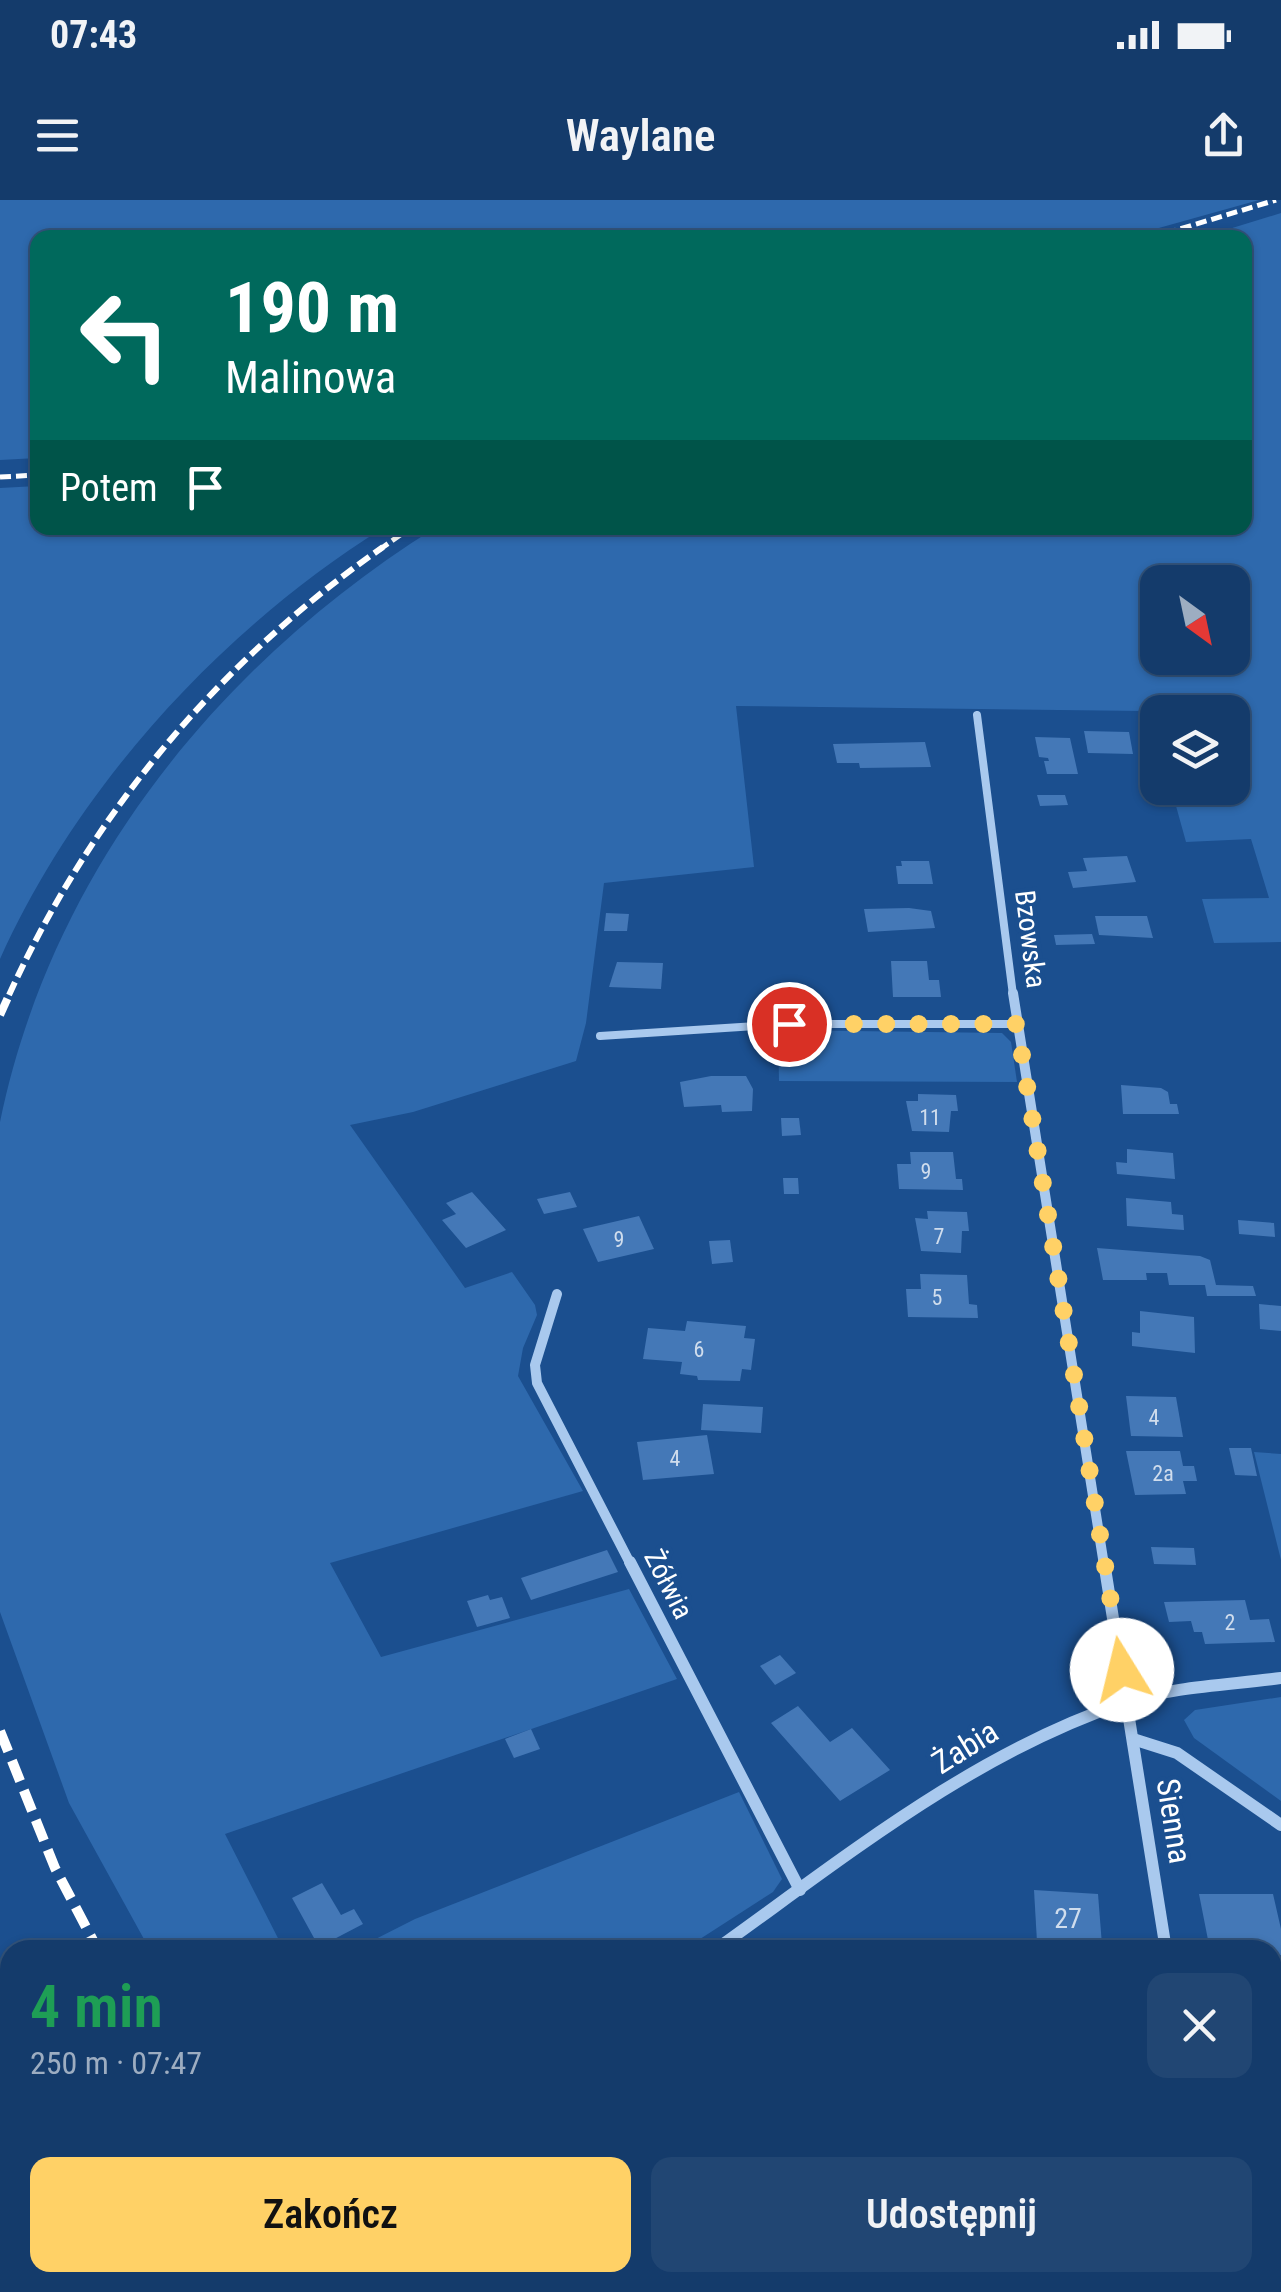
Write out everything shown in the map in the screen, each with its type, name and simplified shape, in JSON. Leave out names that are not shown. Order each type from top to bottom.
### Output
[{"type":"street","name":"Bzowska","points":[[977,715],[1017,1024],[1128,1701]]},
{"type":"street","name":"Żółwia","points":[[557,1294],[535,1365],[536,1383],[800,1890]]},
{"type":"street","name":"Żabia","points":[[729,1940],[989,1762],[1026,1741],[1128,1701],[1281,1678]]},
{"type":"street","name":"Sienna","points":[[1128,1701],[1164,1940]]},
{"type":"street","points":[[1133,1739],[1177,1753],[1281,1825]]},
{"type":"lane","points":[[600,1036],[789,1024],[1017,1024]]},
{"type":"shaded area","points":[[0,200],[1259,200],[1152,230],[30,230],[30,458],[0,460]]},
{"type":"shaded area","points":[[1281,213],[1281,942],[1214,943],[1202,899],[1269,898],[1251,839],[1186,842],[1176,805],[1250,805],[1250,695],[1140,695],[1140,711],[736,706],[754,867],[604,883],[586,1023],[576,1061],[413,1112],[350,1125],[465,1288],[512,1272],[535,1305],[537,1315],[523,1348],[518,1376],[583,1491],[330,1563],[381,1657],[629,1589],[677,1679],[225,1834],[279,1940],[144,1940],[69,1803],[0,1612],[0,1122],[25,1029],[60,941],[104,858],[157,780],[217,708],[284,642],[357,582],[425,535],[1252,535],[1252,230],[1226,230]]},
{"type":"shaded area","points":[[30,486],[30,535],[373,535],[266,613],[161,716],[113,772],[71,832],[0,959],[0,488]]},
{"type":"shaded area","points":[[778,1030],[1002,1033],[1011,1042],[1017,1082],[779,1081]]},
{"type":"shaded area","points":[[1254,1452],[1281,1454],[1281,1560]]},
{"type":"shaded area","points":[[1281,1697],[1281,1801],[1194,1738],[1184,1720],[1195,1710]]},
{"type":"shaded area","points":[[739,1792],[782,1879],[773,1892],[699,1940],[374,1940],[415,1919]]},
{"type":"building","points":[[1084,731],[1129,732],[1133,754],[1088,753]]},
{"type":"building","points":[[1035,737],[1070,738],[1078,774],[1047,774],[1044,761],[1049,761],[1039,757]]},
{"type":"building","points":[[925,742],[931,767],[860,768],[859,763],[837,763],[833,744]]},
{"type":"building","points":[[1037,795],[1065,795],[1068,805],[1040,806]]},
{"type":"building","points":[[1127,856],[1136,882],[1073,888],[1068,872],[1087,871],[1083,858]]},
{"type":"building","points":[[901,861],[929,861],[933,884],[898,884],[896,866],[902,866]]},
{"type":"building","points":[[864,909],[931,911],[935,928],[868,932]]},
{"type":"building","points":[[606,913],[629,914],[627,931],[604,931]]},
{"type":"building","points":[[1095,916],[1147,916],[1153,938],[1099,935]]},
{"type":"building","points":[[1092,934],[1095,944],[1056,945],[1054,935]]},
{"type":"building","points":[[891,961],[927,961],[929,980],[939,980],[941,997],[893,997]]},
{"type":"building","points":[[617,962],[663,963],[661,989],[609,987]]},
{"type":"building","points":[[711,1076],[746,1076],[753,1089],[752,1111],[722,1112],[721,1105],[684,1107],[680,1082]]},
{"type":"building","points":[[1121,1085],[1161,1088],[1168,1092],[1170,1104],[1177,1104],[1179,1114],[1123,1114]]},
{"type":"building","points":[[918,1094],[956,1095],[958,1111],[951,1111],[949,1132],[912,1131],[906,1101],[918,1101]]},
{"type":"building","points":[[781,1118],[799,1118],[801,1135],[782,1136]]},
{"type":"building","points":[[1127,1149],[1173,1153],[1175,1179],[1117,1174],[1116,1162],[1127,1163]]},
{"type":"building","points":[[910,1152],[953,1152],[956,1179],[962,1179],[963,1190],[899,1189],[897,1164],[911,1164]]},
{"type":"building","points":[[783,1178],[798,1178],[799,1194],[784,1194]]},
{"type":"building","points":[[472,1192],[506,1230],[466,1248],[442,1220],[456,1214],[446,1203]]},
{"type":"building","points":[[570,1192],[577,1207],[544,1214],[537,1199]]},
{"type":"building","points":[[1126,1198],[1171,1202],[1172,1214],[1183,1215],[1184,1230],[1127,1226]]},
{"type":"building","points":[[927,1211],[967,1212],[969,1231],[962,1231],[961,1253],[921,1251],[915,1218],[928,1219]]},
{"type":"building","points":[[639,1216],[654,1249],[598,1262],[583,1229]]},
{"type":"building","points":[[1238,1220],[1274,1223],[1275,1237],[1239,1234]]},
{"type":"building","points":[[730,1240],[733,1262],[712,1264],[709,1241]]},
{"type":"building","points":[[1097,1248],[1200,1256],[1210,1260],[1216,1285],[1253,1286],[1256,1296],[1207,1296],[1205,1285],[1169,1285],[1167,1273],[1146,1273],[1147,1280],[1103,1280]]},
{"type":"building","points":[[920,1274],[967,1275],[969,1304],[977,1305],[978,1318],[908,1317],[906,1289],[921,1289]]},
{"type":"building","points":[[1259,1304],[1281,1306],[1281,1331],[1260,1329]]},
{"type":"building","points":[[1140,1311],[1194,1317],[1195,1353],[1132,1346],[1132,1332],[1140,1333]]},
{"type":"building","points":[[687,1321],[746,1326],[744,1338],[755,1339],[751,1370],[742,1369],[740,1381],[698,1380],[697,1376],[680,1374],[682,1362],[643,1359],[648,1328],[685,1331]]},
{"type":"building","points":[[1126,1396],[1176,1397],[1183,1437],[1131,1436]]},
{"type":"building","points":[[703,1404],[763,1407],[761,1433],[701,1430]]},
{"type":"building","points":[[707,1435],[714,1474],[643,1480],[637,1442]]},
{"type":"building","points":[[1229,1448],[1251,1448],[1257,1476],[1235,1475]]},
{"type":"building","points":[[1126,1451],[1180,1451],[1183,1466],[1194,1466],[1197,1481],[1183,1481],[1186,1494],[1135,1495]]},
{"type":"building","points":[[1151,1547],[1194,1548],[1196,1565],[1154,1564]]},
{"type":"building","points":[[607,1550],[618,1572],[531,1600],[521,1578]]},
{"type":"building","points":[[488,1595],[490,1600],[502,1597],[510,1618],[477,1627],[467,1601]]},
{"type":"building","points":[[1245,1600],[1250,1620],[1269,1619],[1275,1642],[1205,1644],[1202,1632],[1194,1632],[1191,1621],[1169,1622],[1164,1602]]},
{"type":"building","points":[[780,1655],[796,1673],[775,1685],[760,1666]]},
{"type":"building","points":[[798,1706],[830,1742],[852,1728],[890,1770],[840,1801],[771,1723]]},
{"type":"building","points":[[531,1729],[540,1749],[514,1758],[505,1739]]},
{"type":"building","points":[[322,1883],[341,1915],[354,1909],[363,1924],[332,1940],[315,1940],[292,1898]]},
{"type":"building","points":[[1034,1890],[1098,1894],[1102,1940],[1037,1940]]},
{"type":"building","points":[[1199,1894],[1273,1894],[1281,1940],[1208,1940]]},
{"type":"railway","points":[[1177,230],[1276,200]]},
{"type":"railway","points":[[0,477],[30,475]]},
{"type":"railway","points":[[379,550],[400,535]]},
{"type":"railway","points":[[379,550],[383,547]]},
{"type":"railway","points":[[9,995],[79,864],[165,746],[267,640],[379,550]]},
{"type":"railway","points":[[0,1015],[10,993]]},
{"type":"railway","points":[[0,1731],[55,1868],[93,1940]]},
{"type":"route","points":[[789,1024],[1017,1024],[1122,1670]]}]
